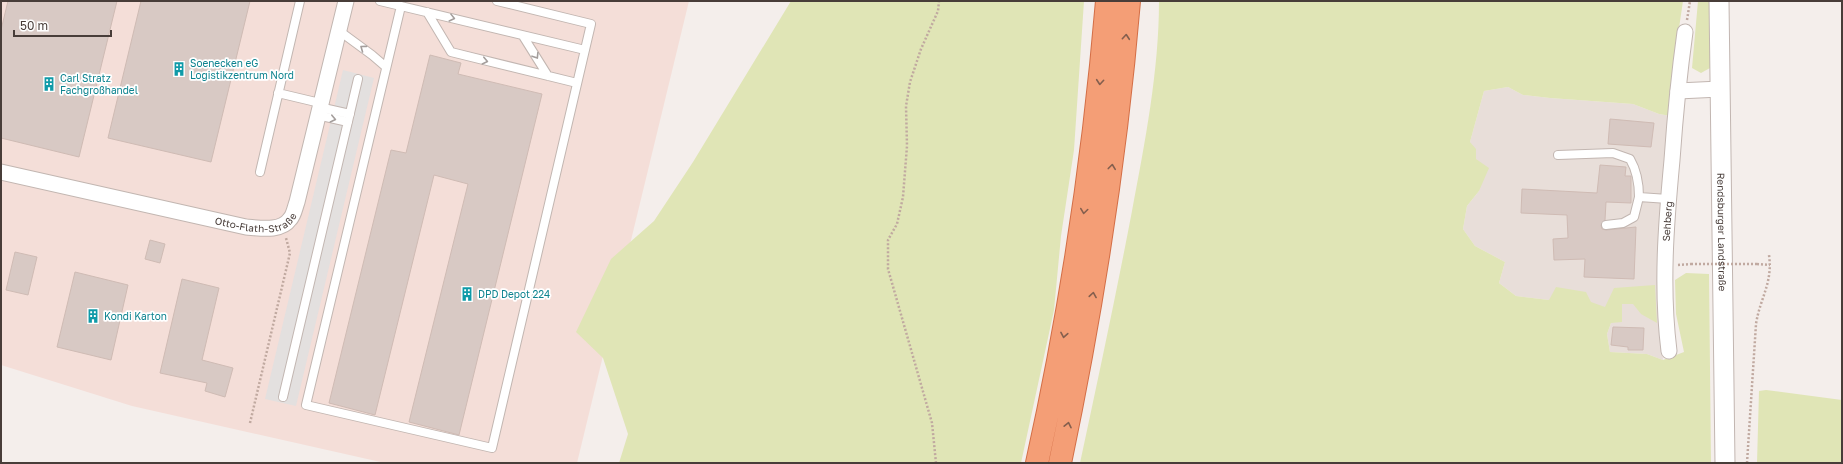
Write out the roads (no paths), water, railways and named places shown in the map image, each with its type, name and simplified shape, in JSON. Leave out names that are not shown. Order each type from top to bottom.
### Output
[{"type":"highway","points":[[1037,463],[1059,359],[1078,255],[1100,83],[1107,1]]},
{"type":"highway","points":[[1060,463],[1081,363],[1103,231],[1121,92],[1129,1]]},
{"type":"street","name":"Otto-Flath-Straße","points":[[1,172],[246,227],[282,227],[290,219],[297,202],[346,1]]},
{"type":"street","name":"Rendsburger Landstraße","points":[[1719,1],[1726,463]]},
{"type":"street","name":"Sehberg","points":[[1669,351],[1666,324],[1664,265],[1668,199],[1685,32]]},
{"type":"street","points":[[1678,91],[1720,89]]},
{"type":"lane","points":[[260,172],[300,1]]},
{"type":"lane","points":[[380,1],[585,50]]},
{"type":"lane","points":[[401,6],[306,405],[492,448],[591,24],[498,1]]},
{"type":"lane","points":[[427,12],[451,52],[577,83]]},
{"type":"lane","points":[[338,30],[386,67]]},
{"type":"lane","points":[[523,36],[548,76]]},
{"type":"lane","points":[[283,397],[358,79]]},
{"type":"lane","points":[[278,93],[349,118]]},
{"type":"lane","points":[[1558,155],[1613,153],[1630,159],[1635,167],[1639,187],[1639,197],[1634,217],[1622,223],[1606,225]]},
{"type":"lane","points":[[1639,197],[1668,199]]},
{"type":"place","name":"Soenecken eG Logistikzentrum Nord","points":[[179,69]]},
{"type":"place","name":"Carl Stratz Fachgroßhandel","points":[[49,84]]},
{"type":"place","name":"DPD Depot 224","points":[[467,294]]},
{"type":"place","name":"Kondi Karton","points":[[93,316]]}]
